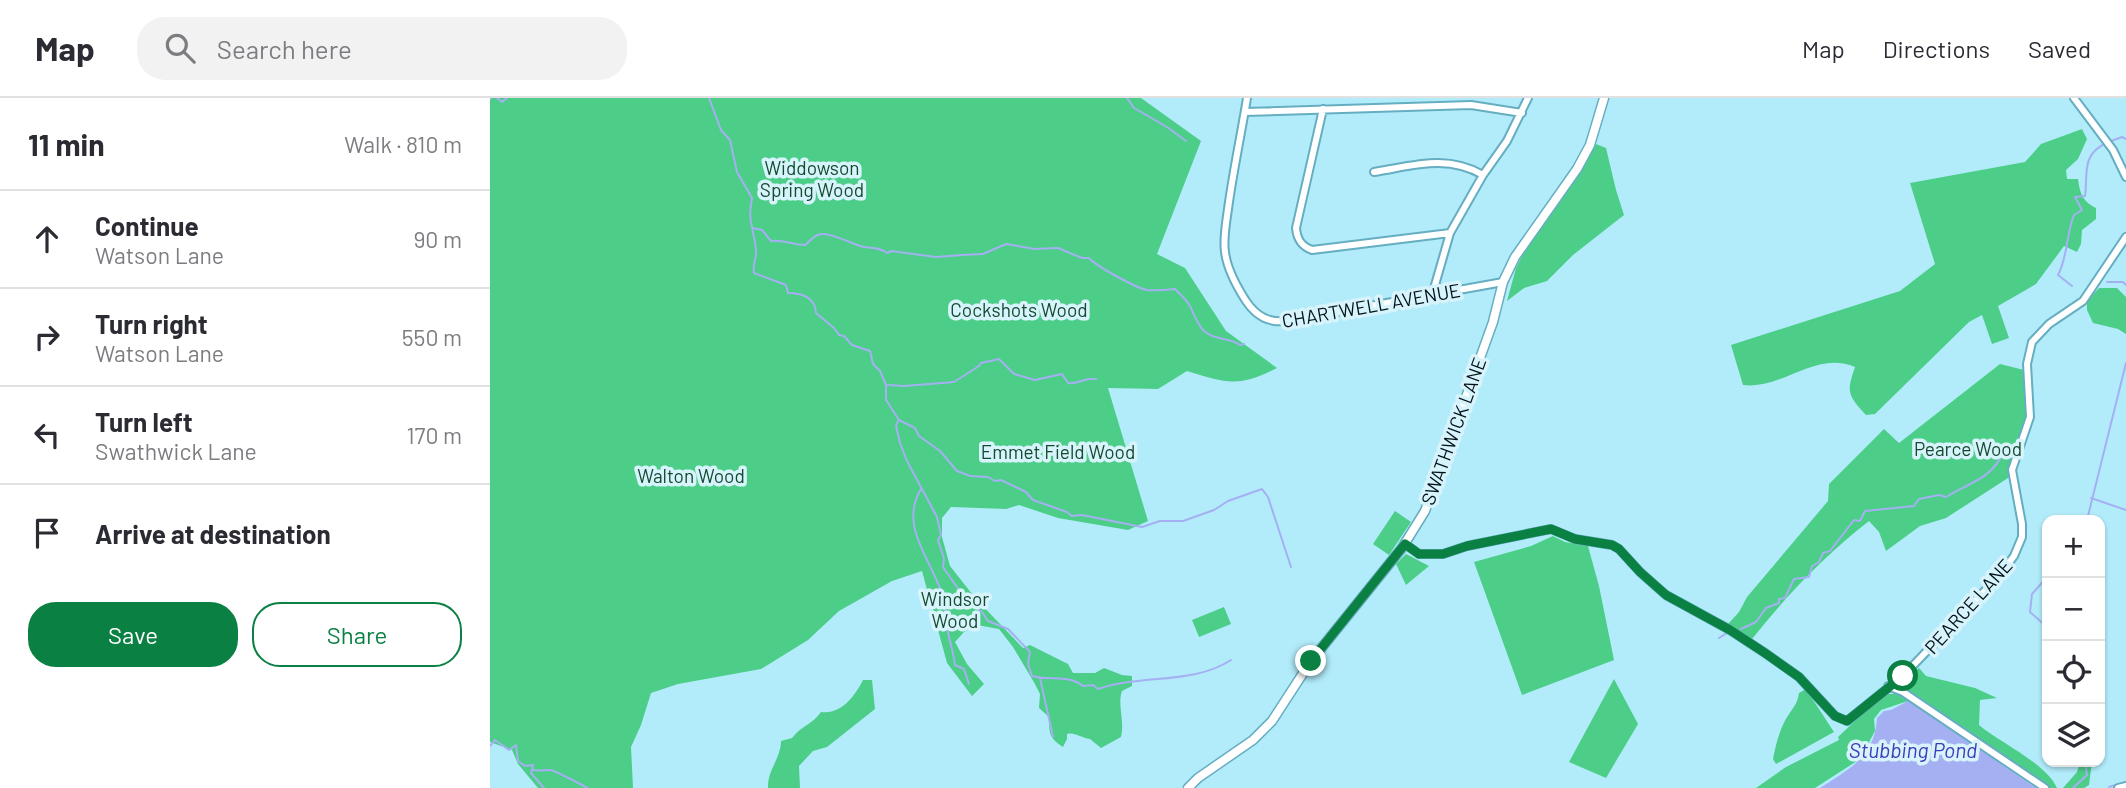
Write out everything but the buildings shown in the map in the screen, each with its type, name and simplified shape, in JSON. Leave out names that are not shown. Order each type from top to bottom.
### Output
[{"type":"street","name":"CHARTWELL AVENUE","points":[[1247,98],[1232,177],[1224,250],[1232,276],[1251,308],[1263,318],[1274,322],[1503,282]]},
{"type":"street","points":[[1436,295],[1434,285],[1450,233],[1483,175],[1507,141],[1528,98]]},
{"type":"street","name":"SWATHWICK LANE","points":[[1188,788],[1198,778],[1253,740],[1272,721],[1311,661],[1405,544],[1430,502],[1493,322],[1503,282],[1515,257],[1577,169],[1590,145],[1604,98]]},
{"type":"street","points":[[2074,98],[2106,139],[2126,177]]},
{"type":"street","points":[[1245,112],[1471,105],[1522,113]]},
{"type":"street","points":[[1322,109],[1296,228],[1297,237],[1305,247],[1312,250],[1450,233]]},
{"type":"street","points":[[1374,172],[1440,162],[1468,167],[1483,175]]},
{"type":"street","name":"PEARCE LANE","points":[[1405,544],[1419,554],[1443,554],[1467,546],[1551,529],[1575,539],[1612,545],[1666,595],[1730,630],[1799,677],[1835,716],[1847,721],[1903,676],[1999,576],[2014,556],[2022,537],[2022,524],[2012,470],[2030,417],[2027,364],[2032,342],[2049,324],[2083,301],[2126,237]]},
{"type":"street","points":[[1902,692],[1903,676]]},
{"type":"street","points":[[1888,686],[1902,692],[2045,788]]},
{"type":"street","points":[[2118,788],[2126,786]]},
{"type":"green space","points":[[490,98],[1141,98],[1201,141],[1157,254],[1185,268],[1226,331],[1277,368],[1242,381],[1222,381],[1187,371],[1158,389],[1108,388],[1148,521],[1128,530],[1058,518],[1019,505],[1006,509],[951,507],[942,518],[942,537],[950,566],[976,599],[1023,648],[1030,645],[1068,664],[1073,673],[1095,673],[1104,668],[1132,676],[1132,686],[1122,691],[1121,696],[1121,737],[1101,748],[1090,739],[1073,734],[1067,734],[1063,747],[1055,741],[1050,731],[1049,717],[1039,708],[1040,694],[1035,684],[999,629],[977,625],[964,632],[955,642],[967,664],[984,684],[972,696],[947,663],[922,571],[892,581],[839,611],[808,640],[761,669],[678,684],[651,693],[631,747],[633,788],[538,788],[518,764],[512,750],[490,742]]},
{"type":"green space","points":[[2082,129],[2087,139],[2078,159],[2066,170],[2067,179],[2078,179],[2082,196],[2096,208],[2096,219],[2082,230],[2081,244],[2077,252],[2064,246],[2036,284],[1998,306],[2009,338],[1992,344],[1982,315],[1969,322],[1875,414],[1866,415],[1855,403],[1850,393],[1850,383],[1855,367],[1840,363],[1826,363],[1772,382],[1743,385],[1731,345],[1900,291],[1935,264],[1910,183],[2025,162],[2041,144]]},
{"type":"green space","points":[[1596,144],[1606,148],[1624,215],[1573,255],[1547,281],[1524,288],[1507,301],[1516,268],[1524,252],[1580,173]]},
{"type":"green space","points":[[2099,288],[2117,288],[2126,297],[2126,334],[2118,329],[2093,323],[2087,310],[2087,301]]},
{"type":"green space","name":"Pearce Wood","points":[[2000,364],[2024,370],[2026,420],[2008,478],[1946,518],[1920,526],[1886,551],[1879,532],[1869,521],[1807,577],[1752,639],[1728,624],[1747,597],[1828,501],[1829,484],[1884,429],[1899,443]]},
{"type":"green space","points":[[1395,511],[1411,522],[1389,555],[1373,544]]},
{"type":"green space","points":[[1553,536],[1565,542],[1588,546],[1614,660],[1522,695],[1474,562],[1531,546]]},
{"type":"green space","points":[[1406,554],[1429,566],[1406,585],[1396,564]]},
{"type":"green space","points":[[1224,607],[1231,624],[1199,637],[1192,620]]},
{"type":"green space","points":[[1919,668],[1926,676],[1975,688],[1997,698],[1980,700],[1979,725],[2043,770],[2057,788],[2049,788],[1907,692],[1905,678]]},
{"type":"green space","points":[[1614,679],[1638,724],[1606,778],[1569,762]]},
{"type":"green space","points":[[863,680],[872,680],[875,709],[827,747],[813,751],[799,766],[800,788],[768,788],[781,741],[792,738],[821,712],[835,711],[841,707],[856,692]]},
{"type":"green space","points":[[1806,689],[1834,732],[1776,764],[1773,759],[1781,730],[1796,704],[1799,693]]},
{"type":"green space","points":[[1889,694],[1897,694],[1908,701],[1881,710],[1874,719],[1875,731],[1860,759],[1815,788],[1756,788],[1786,767],[1839,740],[1838,737],[1876,701]]},
{"type":"green space","points":[[2078,767],[2091,767],[2089,785],[2084,788],[2063,788]]},
{"type":"water","name":"Stubbing Pond","points":[[1908,701],[2036,788],[1820,788],[1850,768],[1866,752],[1877,718],[1884,711]]},
{"type":"waterway","points":[[497,98],[502,102],[507,98]]},
{"type":"waterway","points":[[709,98],[721,130],[730,140],[737,172],[752,198],[751,219],[756,253],[754,273],[786,285],[788,293],[807,297],[813,303],[816,313],[839,335],[844,336],[852,345],[870,351],[873,364],[880,371],[886,385],[886,400],[899,420],[915,428],[919,436],[940,451],[957,471],[970,476],[1001,480],[1026,492],[1033,500],[1072,516],[1082,515],[1142,527],[1160,521],[1183,521],[1262,489],[1268,497],[1291,567]]},
{"type":"waterway","points":[[1127,98],[1134,108],[1186,141]]},
{"type":"waterway","points":[[2111,141],[2122,137],[2126,139]]},
{"type":"waterway","points":[[2072,286],[2058,275],[2074,215],[2082,210],[2075,197],[2085,196],[2089,159],[2106,143]]},
{"type":"waterway","points":[[753,228],[762,230],[771,241],[805,245],[818,235],[827,234],[887,253],[891,251],[936,257],[983,254],[1006,244],[1035,249],[1058,248],[1082,258],[1089,258],[1126,281],[1147,290],[1175,289],[1188,303],[1204,331],[1240,345],[1244,344]]},
{"type":"waterway","points":[[2107,282],[2123,282],[2126,285]]},
{"type":"waterway","points":[[888,385],[954,382],[981,363],[999,359],[1014,374],[1035,380],[1062,374],[1068,383],[1096,379]]},
{"type":"waterway","points":[[2088,515],[2126,363]]},
{"type":"waterway","points":[[898,421],[896,426],[907,461],[937,517],[943,567],[968,603],[982,612],[988,621],[1008,629],[1030,652],[1028,664],[1032,676],[1072,680],[1083,686],[1093,685],[1098,689],[1114,684],[1200,673],[1231,660]]},
{"type":"waterway","points":[[1741,629],[1756,622],[1766,608],[1785,598],[1794,579],[1809,577],[1812,566],[1819,562],[1823,553],[1830,551],[1854,520],[1860,521],[1865,511],[1914,506],[1919,499],[1939,495],[1946,497],[1986,474],[1999,461],[2004,451]]},
{"type":"waterway","points":[[921,489],[913,518],[916,532],[940,587],[955,665],[964,669],[969,684]]},
{"type":"waterway","points":[[2091,498],[2126,510]]},
{"type":"waterway","points":[[2042,583],[2032,594],[2030,612],[2042,623]]},
{"type":"waterway","points":[[1719,638],[1727,633],[1731,634]]},
{"type":"waterway","points":[[1040,678],[1053,737]]},
{"type":"waterway","points":[[490,746],[495,740],[509,750],[516,745],[518,761],[525,766],[533,765],[531,773],[544,788]]},
{"type":"waterway","points":[[2073,788],[2087,775],[2086,767]]},
{"type":"waterway","points":[[533,770],[551,770],[587,788]]},
{"type":"waterway","points":[[2109,787],[2126,782]]},
{"type":"route","points":[[1311,661],[1405,544],[1419,554],[1443,554],[1467,546],[1551,529],[1575,539],[1602,542],[1619,549],[1640,572],[1675,602],[1730,630],[1799,677],[1835,716],[1847,721],[1903,676]]},
{"type":"park label","name":"Widdowson Spring Wood","points":[[812,178]]},
{"type":"park label","name":"Cockshots Wood","points":[[1019,309]]},
{"type":"park label","name":"Emmet Field Wood","points":[[1058,451]]},
{"type":"park label","name":"Walton Wood","points":[[691,475]]},
{"type":"park label","name":"Windsor Wood","points":[[955,609]]}]
